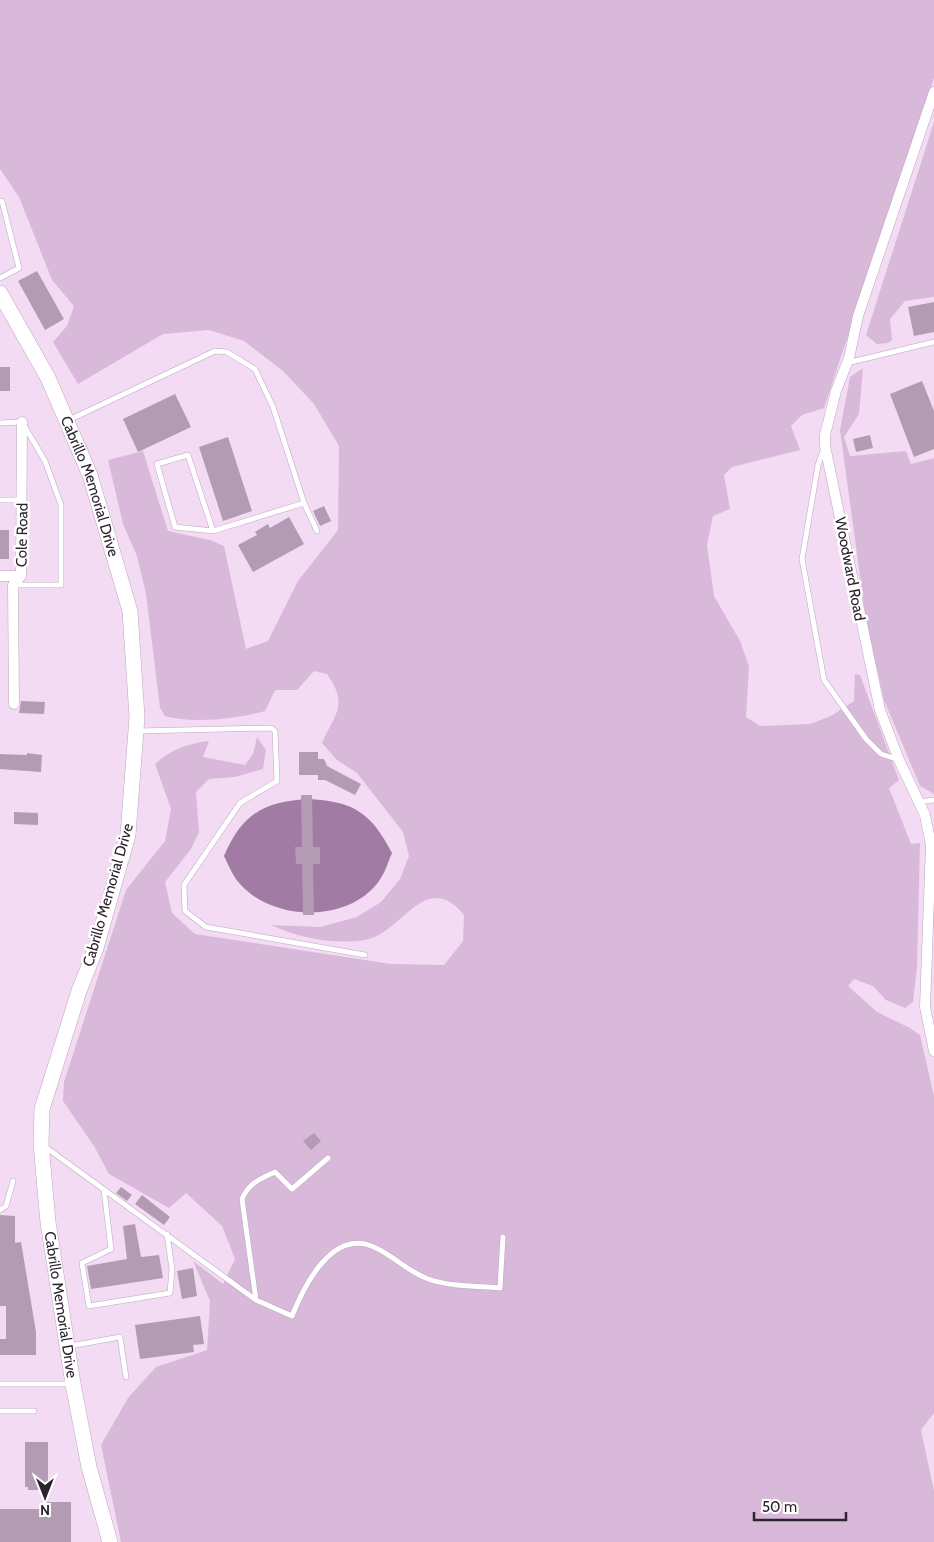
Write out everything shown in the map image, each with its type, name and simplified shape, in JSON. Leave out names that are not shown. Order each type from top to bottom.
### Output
[{"type":"main road","name":"Cabrillo Memorial Drive","points":[[0,293],[48,378],[90,474],[130,611],[136,731],[128,835],[96,948],[79,991],[42,1109],[41,1144],[48,1222],[73,1384],[89,1467],[110,1542]]},
{"type":"street","name":"Woodward Road","points":[[934,92],[858,316],[847,363],[836,391],[825,435],[825,446],[880,710],[899,760],[925,815],[932,845],[925,1007],[934,1051]]},
{"type":"street","name":"Cole Road","points":[[14,704],[13,585],[21,576],[22,422]]},
{"type":"street","points":[[0,576],[21,576]]},
{"type":"lane","points":[[0,278],[19,268],[2,201]]},
{"type":"lane","points":[[847,363],[934,342]]},
{"type":"lane","points":[[66,422],[215,351],[228,352],[255,369],[273,407],[304,503],[317,531]]},
{"type":"lane","points":[[0,423],[22,422],[45,461],[61,505],[61,585],[13,585]]},
{"type":"lane","points":[[825,446],[818,465],[802,559],[824,680],[866,739],[881,754],[899,760]]},
{"type":"lane","points":[[214,531],[188,455],[157,464],[175,527],[214,531],[304,503]]},
{"type":"lane","points":[[0,500],[22,500]]},
{"type":"lane","points":[[136,731],[271,728],[275,731],[278,780],[240,803],[184,885],[184,911],[206,927],[365,955]]},
{"type":"lane","points":[[919,802],[934,800]]},
{"type":"lane","points":[[41,1144],[256,1300],[292,1316],[303,1289],[319,1266],[338,1249],[356,1243],[375,1247],[406,1269],[429,1279],[450,1284],[500,1288],[503,1237]]},
{"type":"lane","points":[[256,1300],[242,1199],[246,1189],[253,1183],[275,1172],[292,1189],[328,1158]]},
{"type":"lane","points":[[0,1210],[6,1206],[13,1181]]},
{"type":"lane","points":[[104,1190],[111,1249],[82,1263],[89,1306],[170,1293],[172,1269],[167,1234]]},
{"type":"lane","points":[[67,1346],[120,1337],[126,1377]]},
{"type":"lane","points":[[0,1384],[73,1384]]},
{"type":"lane","points":[[0,1411],[34,1411]]},
{"type":"shaded area","points":[[0,0],[934,0],[934,78],[824,408],[802,415],[791,426],[800,450],[732,467],[724,475],[730,509],[713,516],[707,545],[714,596],[740,641],[749,666],[746,717],[760,726],[810,724],[831,716],[854,701],[855,674],[860,675],[899,780],[889,788],[911,844],[920,843],[917,967],[913,1002],[905,1008],[886,1000],[873,986],[854,979],[848,986],[877,1012],[920,1035],[934,1096],[934,1413],[921,1430],[934,1491],[934,1542],[121,1542],[101,1445],[128,1398],[156,1367],[207,1350],[210,1301],[193,1261],[223,1284],[235,1259],[222,1226],[186,1193],[169,1208],[109,1174],[94,1146],[63,1101],[64,1082],[126,890],[165,841],[171,809],[155,764],[180,748],[194,743],[209,741],[203,757],[245,765],[253,754],[257,737],[266,750],[263,769],[235,777],[209,779],[196,792],[199,832],[191,849],[165,882],[172,913],[195,934],[391,964],[444,965],[463,941],[464,915],[450,902],[437,898],[426,900],[414,907],[379,935],[365,940],[341,942],[305,937],[271,925],[320,927],[357,917],[381,902],[400,879],[409,856],[403,832],[357,773],[337,760],[322,743],[338,709],[339,702],[334,685],[327,674],[314,671],[297,690],[275,690],[265,711],[254,714],[215,720],[188,720],[165,716],[160,708],[146,594],[137,556],[123,524],[108,460],[143,451],[168,531],[210,540],[224,546],[246,649],[268,641],[298,581],[338,530],[339,446],[314,404],[283,371],[244,341],[209,330],[163,334],[78,384],[53,342],[67,326],[74,306],[52,280],[19,197],[0,169]]},
{"type":"shaded area","points":[[934,122],[934,297],[905,301],[890,319],[892,340],[888,343],[877,344],[866,335]]},
{"type":"shaded area","points":[[863,368],[859,414],[844,437],[850,456],[906,451],[911,464],[934,458],[934,794],[920,786],[884,700],[866,620],[840,430],[850,377]]},
{"type":"shaded area","points":[[310,799],[339,803],[360,812],[377,828],[392,853],[381,878],[366,895],[350,904],[331,910],[312,912],[292,911],[273,906],[256,898],[237,880],[224,856],[239,830],[256,812],[280,803]]},
{"type":"building","points":[[37,271],[64,319],[45,330],[18,281]]},
{"type":"building","points":[[934,302],[934,332],[914,336],[908,307]]},
{"type":"building","points":[[0,367],[10,367],[10,391],[0,391]]},
{"type":"building","points":[[922,381],[934,411],[934,449],[914,457],[890,394]]},
{"type":"building","points":[[175,394],[191,427],[138,452],[123,419]]},
{"type":"building","points":[[870,435],[873,448],[856,452],[853,439]]},
{"type":"building","points":[[228,437],[252,511],[223,521],[199,447]]},
{"type":"building","points":[[324,506],[331,521],[320,526],[313,511]]},
{"type":"building","points":[[289,517],[304,544],[253,572],[238,545],[257,535],[255,532],[268,524],[270,528]]},
{"type":"building","points":[[0,530],[9,530],[9,559],[0,559]]},
{"type":"building","points":[[21,701],[45,702],[44,714],[19,713]]},
{"type":"building","points":[[299,752],[318,752],[318,759],[324,759],[327,766],[361,784],[355,795],[325,780],[318,780],[318,775],[299,775]]},
{"type":"building","points":[[27,753],[42,755],[41,772],[0,769],[0,754],[27,755]]},
{"type":"building","points":[[301,795],[312,795],[313,847],[320,847],[320,864],[313,864],[314,915],[303,915],[302,864],[296,864],[295,847],[302,847]]},
{"type":"building","points":[[14,812],[38,813],[38,825],[14,824]]},
{"type":"building","points":[[314,1133],[321,1141],[311,1150],[303,1141]]},
{"type":"building","points":[[121,1187],[132,1195],[127,1201],[116,1193]]},
{"type":"building","points":[[142,1195],[170,1217],[164,1225],[135,1204]]},
{"type":"building","points":[[0,1215],[15,1216],[15,1243],[21,1242],[36,1332],[36,1355],[0,1355],[0,1339],[6,1339],[6,1306],[0,1306]]},
{"type":"building","points":[[135,1224],[141,1257],[159,1255],[163,1278],[91,1289],[87,1266],[127,1259],[123,1226]]},
{"type":"building","points":[[193,1268],[197,1296],[182,1299],[177,1271]]},
{"type":"building","points":[[200,1316],[204,1344],[193,1345],[194,1352],[140,1359],[135,1325]]},
{"type":"building","points":[[25,1442],[48,1442],[48,1490],[28,1490],[28,1487],[25,1487]]},
{"type":"building","points":[[46,1502],[71,1502],[71,1542],[0,1542],[0,1509],[46,1509]]}]
